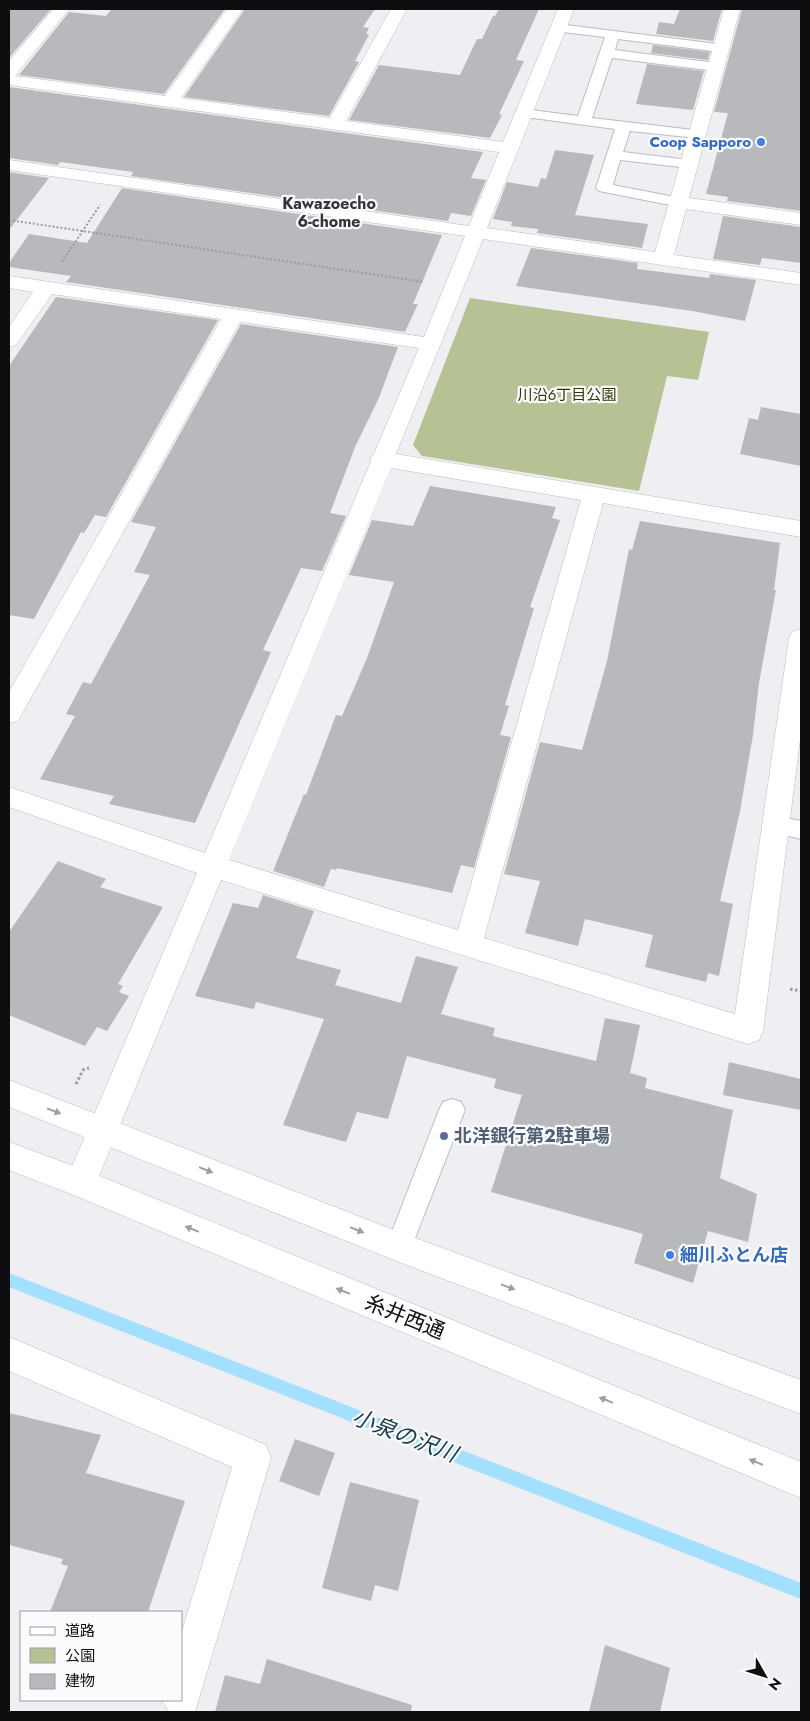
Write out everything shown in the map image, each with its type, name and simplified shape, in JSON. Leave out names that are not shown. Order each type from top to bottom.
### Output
[{"type":"street","points":[[9,72],[61,9]]},
{"type":"street","points":[[170,102],[235,9]]},
{"type":"street","points":[[335,124],[399,9]]},
{"type":"street","points":[[663,259],[732,9]]},
{"type":"street","points":[[81,1183],[430,344],[562,18]]},
{"type":"street","points":[[9,80],[509,148]]},
{"type":"street","points":[[9,164],[476,230],[801,279]]},
{"type":"street","points":[[680,202],[801,219]]},
{"type":"street","points":[[9,282],[430,344]]},
{"type":"street","points":[[9,342],[46,288]]},
{"type":"street","points":[[9,714],[234,315]]},
{"type":"street","points":[[381,460],[801,530]]},
{"type":"street","points":[[468,944],[594,494]]},
{"type":"street","points":[[9,797],[213,866],[748,1031],[789,827],[801,638]]},
{"type":"street","points":[[9,1093],[399,1246],[801,1397]]},
{"type":"street","name":"糸井西通","points":[[9,1156],[81,1183],[801,1480]]},
{"type":"street","points":[[9,1354],[253,1458],[182,1696]]},
{"type":"lane","points":[[562,18],[613,34],[721,48]]},
{"type":"lane","points":[[584,120],[613,34]]},
{"type":"lane","points":[[606,53],[716,67]]},
{"type":"lane","points":[[523,113],[697,134]]},
{"type":"lane","points":[[624,125],[604,188],[680,202]]},
{"type":"lane","points":[[614,154],[689,164]]},
{"type":"lane","points":[[399,1246],[452,1110]]},
{"type":"path","points":[[46,288],[117,179]]},
{"type":"path","points":[[9,220],[426,282]]},
{"type":"path","points":[[59,1113],[84,1070],[97,1065]]},
{"type":"green space","name":"川沿6丁目公園","points":[[470,298],[709,332],[698,380],[667,376],[639,491],[422,456],[413,445]]},
{"type":"building","points":[[9,9],[50,10],[9,58]]},
{"type":"building","points":[[112,9],[225,9],[164,94],[19,75],[69,12],[106,16]]},
{"type":"building","points":[[245,9],[375,9],[363,27],[369,28],[366,34],[369,35],[355,61],[359,62],[329,116],[184,97]]},
{"type":"building","points":[[499,9],[539,9],[516,60],[524,61],[499,114],[502,115],[490,138],[349,120],[379,65],[460,75],[477,39],[482,39],[493,16],[495,16]]},
{"type":"building","points":[[680,9],[722,9],[713,41],[656,34],[659,22],[674,24]]},
{"type":"building","name":"Coop Sapporo","points":[[742,9],[801,9],[801,211],[727,201],[728,197],[706,194],[728,113],[714,112]]},
{"type":"building","points":[[653,45],[710,52],[708,60],[651,53]]},
{"type":"building","points":[[647,64],[704,71],[693,110],[636,104]]},
{"type":"building","points":[[9,87],[483,152],[471,178],[486,180],[471,216],[451,213],[448,221],[131,176],[133,172],[60,162],[58,165],[9,158]]},
{"type":"building","points":[[555,150],[594,155],[575,215],[648,224],[642,248],[537,233],[538,229],[511,226],[512,222],[493,219],[507,182],[538,187],[541,178],[546,179]]},
{"type":"building","points":[[9,172],[49,178],[9,230]]},
{"type":"building","points":[[122,188],[442,235],[413,304],[418,304],[405,332],[66,282],[71,276],[9,267],[9,263],[29,234],[87,243]]},
{"type":"building","points":[[723,216],[801,227],[801,263],[762,258],[760,265],[713,259]]},
{"type":"building","points":[[531,248],[638,263],[637,269],[709,278],[710,274],[756,280],[745,321],[692,311],[516,286]]},
{"type":"building","points":[[56,297],[218,320],[106,517],[95,515],[84,533],[81,532],[34,619],[9,615],[9,366]]},
{"type":"building","points":[[241,324],[398,347],[378,400],[355,447],[330,513],[346,516],[322,571],[301,568],[263,650],[271,652],[195,823],[109,804],[114,796],[40,779],[75,716],[66,714],[83,682],[91,684],[150,575],[134,572],[156,527],[131,522]]},
{"type":"building","points":[[761,407],[801,414],[801,466],[740,454],[749,418],[758,420]]},
{"type":"building","points":[[430,486],[556,507],[552,518],[560,520],[530,607],[534,608],[505,705],[509,706],[500,735],[511,737],[474,868],[461,865],[452,893],[337,868],[336,870],[331,869],[324,887],[273,871],[304,794],[306,795],[336,715],[342,716],[367,658],[394,582],[349,575],[372,520],[413,526]]},
{"type":"building","points":[[640,521],[780,543],[774,590],[776,590],[759,683],[753,735],[740,811],[720,901],[733,904],[719,976],[708,973],[706,982],[645,967],[653,935],[585,919],[578,946],[525,933],[540,881],[504,874],[540,742],[582,750],[607,661],[629,549],[632,550]]},
{"type":"building","points":[[58,861],[106,879],[100,887],[163,907],[118,984],[123,986],[119,992],[129,996],[107,1031],[97,1027],[85,1046],[9,1015],[9,932]]},
{"type":"building","points":[[263,895],[314,911],[296,958],[341,970],[335,985],[401,1003],[416,956],[458,967],[441,1014],[495,1028],[493,1036],[596,1061],[605,1018],[640,1025],[630,1073],[647,1078],[645,1088],[733,1110],[720,1178],[757,1194],[748,1242],[708,1231],[693,1283],[634,1263],[643,1234],[491,1192],[522,1095],[494,1088],[496,1079],[407,1056],[388,1119],[357,1112],[346,1142],[283,1125],[324,1019],[256,1002],[254,1009],[195,996],[233,903],[258,908]]},
{"type":"building","points":[[729,1062],[801,1079],[801,1110],[723,1095]]},
{"type":"building","points":[[9,1413],[101,1435],[86,1473],[185,1501],[148,1611],[50,1611],[68,1566],[61,1564],[63,1559],[9,1545]]},
{"type":"building","points":[[295,1439],[335,1453],[319,1496],[279,1481]]},
{"type":"building","points":[[350,1482],[419,1500],[398,1591],[375,1585],[371,1601],[322,1588]]},
{"type":"building","points":[[605,1645],[670,1668],[660,1712],[589,1712]]},
{"type":"building","points":[[267,1659],[412,1705],[411,1712],[215,1712],[225,1675],[260,1684]]},
{"type":"waterway","name":"小泉の沢川","points":[[9,1280],[801,1591]]},
{"type":"place","name":"Coop Sapporo","points":[[761,142]]},
{"type":"place","name":"北洋銀行第2駐車場","points":[[444,1136]]},
{"type":"place","name":"細川ふとん店","points":[[670,1255]]},
{"type":"district","name":"Kawazoecho 6-chome","points":[[329,212]]}]
